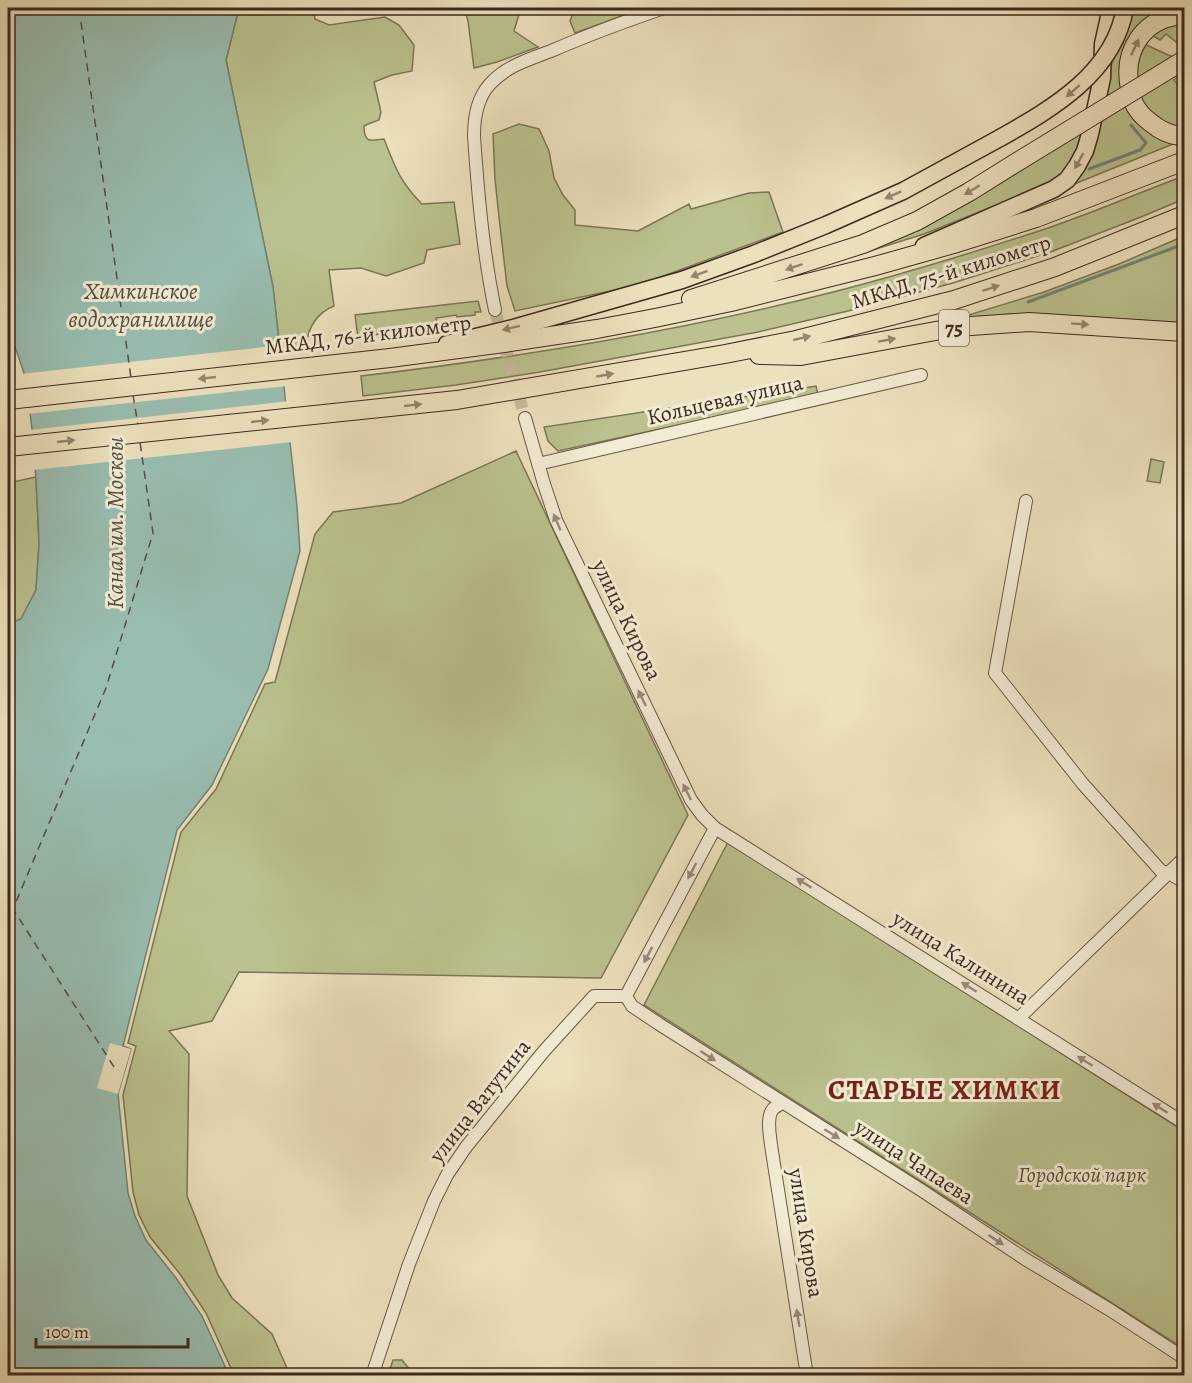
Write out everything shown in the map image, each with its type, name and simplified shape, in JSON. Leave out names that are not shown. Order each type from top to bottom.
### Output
[{"type":"highway","points":[[1185,15],[1165,18],[1142,33],[1133,48],[1128,63],[1127,78],[1131,96],[1138,110],[1150,123],[1164,132],[1185,136]]},
{"type":"highway","points":[[597,329],[862,244],[917,221],[969,192],[1185,60]]},
{"type":"highway","name":"МКАД, 75-й километр","points":[[731,302],[957,243],[1036,218],[1185,160]]},
{"type":"highway","name":"МКАД, 75-й километр","points":[[724,354],[796,340],[954,300],[1055,267],[1185,215]]},
{"type":"highway","name":"МКАД, 76-й километр","points":[[8,400],[390,358],[504,343],[597,329],[731,302]]},
{"type":"highway","name":"75","points":[[724,354],[801,356],[957,327],[1029,322],[1185,332]]},
{"type":"highway","points":[[8,447],[457,400],[724,354]]},
{"type":"main road","points":[[875,266],[997,215],[1054,189],[1067,180],[1085,151],[1090,134],[1101,78],[1103,44],[1111,8]]},
{"type":"main road","points":[[390,358],[517,327],[682,280],[754,254],[903,191],[1000,138],[1062,100],[1089,77],[1109,52],[1121,26],[1125,8]]},
{"type":"street","points":[[495,310],[480,219],[474,136],[474,122],[482,94],[489,84],[512,67],[664,8]]},
{"type":"street","name":"Кольцевая улица","points":[[538,464],[921,375]]},
{"type":"street","name":"улица Кирова","points":[[525,418],[556,520],[691,800],[715,828]]},
{"type":"street","points":[[1026,501],[995,673],[1083,784],[1161,871],[1185,882]]},
{"type":"street","points":[[626,996],[715,828]]},
{"type":"street","name":"улица Калинина","points":[[715,828],[1185,1123]]},
{"type":"street","points":[[1018,1019],[1185,858]]},
{"type":"street","name":"улица Ватутина","points":[[372,1376],[409,1264],[434,1201],[447,1175],[466,1146],[544,1051],[594,996],[626,996]]},
{"type":"street","name":"улица Чапаева","points":[[626,996],[632,1006],[640,1012],[921,1190],[1025,1259],[1185,1358]]},
{"type":"street","name":"улица Кирова","points":[[782,1103],[773,1109],[771,1114],[770,1138],[807,1376]]},
{"type":"green space","points":[[239,8],[313,8],[315,19],[329,25],[385,17],[399,25],[414,45],[412,71],[374,82],[381,112],[379,120],[364,126],[365,135],[369,140],[384,139],[399,174],[422,204],[454,202],[460,244],[427,250],[424,263],[386,276],[361,268],[329,270],[334,306],[314,322],[306,346],[280,350],[273,287],[226,60]]},
{"type":"green space","points":[[464,8],[521,8],[514,31],[538,47],[474,68],[468,21]]},
{"type":"green space","points":[[575,8],[641,9],[575,33],[570,21]]},
{"type":"green space","points":[[1131,8],[1184,8],[1158,13],[1122,91],[1178,142],[1072,185],[1116,52]]},
{"type":"green space","points":[[1184,19],[1184,47],[1166,34],[1160,40],[1151,35],[1161,27]]},
{"type":"green space","points":[[1144,44],[1184,62],[1184,72],[1174,80],[1184,92],[1184,131],[1172,128],[1145,111],[1133,73]]},
{"type":"green space","points":[[519,124],[539,129],[549,151],[554,178],[563,195],[575,210],[575,225],[638,231],[689,204],[691,209],[749,193],[769,192],[783,232],[639,285],[515,311],[507,286],[495,179],[493,134]]},
{"type":"green space","points":[[1088,129],[1081,150],[1060,180],[924,234],[863,253],[962,206]]},
{"type":"green space","points":[[1184,176],[1184,199],[1053,251],[953,283],[758,332],[540,372],[363,396],[361,376],[542,351],[662,330],[782,305],[867,283],[1045,229]]},
{"type":"green space","points":[[1184,236],[1184,323],[1038,314],[1010,314],[949,321],[1044,292],[1119,264]]},
{"type":"green space","points":[[478,301],[481,312],[475,312],[475,315],[436,318],[437,323],[358,338],[355,315]]},
{"type":"green space","points":[[816,386],[818,395],[558,451],[548,441],[544,427]]},
{"type":"green space","points":[[516,451],[688,815],[601,978],[239,972],[212,1021],[169,1031],[189,1054],[187,1196],[218,1275],[232,1298],[272,1334],[290,1375],[234,1375],[206,1313],[180,1274],[150,1237],[139,1215],[133,1192],[123,1095],[136,1046],[128,1043],[181,832],[216,789],[265,684],[275,682],[315,534],[333,512],[401,503]]},
{"type":"green space","points":[[1151,459],[1164,462],[1160,483],[1147,481]]},
{"type":"green space","points":[[36,477],[39,544],[36,590],[21,619],[8,624],[8,483]]},
{"type":"green space","name":"Городской парк","points":[[728,842],[1184,1131],[1184,1349],[644,1005]]},
{"type":"green space","points":[[393,1360],[402,1360],[414,1375],[388,1375]]},
{"type":"water","name":"Химкинское водохранилище","points":[[8,8],[239,8],[226,60],[273,287],[300,551],[268,669],[212,785],[177,830],[123,1046],[131,1049],[118,1094],[128,1193],[135,1216],[146,1240],[202,1316],[229,1375],[8,1375],[8,624],[21,619],[36,590],[39,544],[34,446],[26,379],[8,326]]},
{"type":"pier","points":[[282,345],[287,386],[27,414],[21,374]]},
{"type":"pier","points":[[289,401],[293,442],[33,470],[29,430]]},
{"type":"pier","points":[[110,1043],[131,1049],[118,1094],[97,1088]]},
{"type":"waterway","points":[[1089,169],[1140,150],[1146,143],[1131,125]]},
{"type":"waterway","points":[[1028,302],[1184,244]]},
{"type":"ferry route","points":[[79,8],[131,378]]},
{"type":"ferry route","points":[[133,395],[138,425]]},
{"type":"ferry route","points":[[114,1067],[13,909],[106,688],[153,533],[140,442]]},
{"type":"tunnel","points":[[495,310],[525,418]]},
{"type":"district","name":"СТАРЫЕ ХИМКИ","points":[[945,1090]]},
{"type":"water label","name":"Канал им. Москвы","points":[[115,523]]}]
